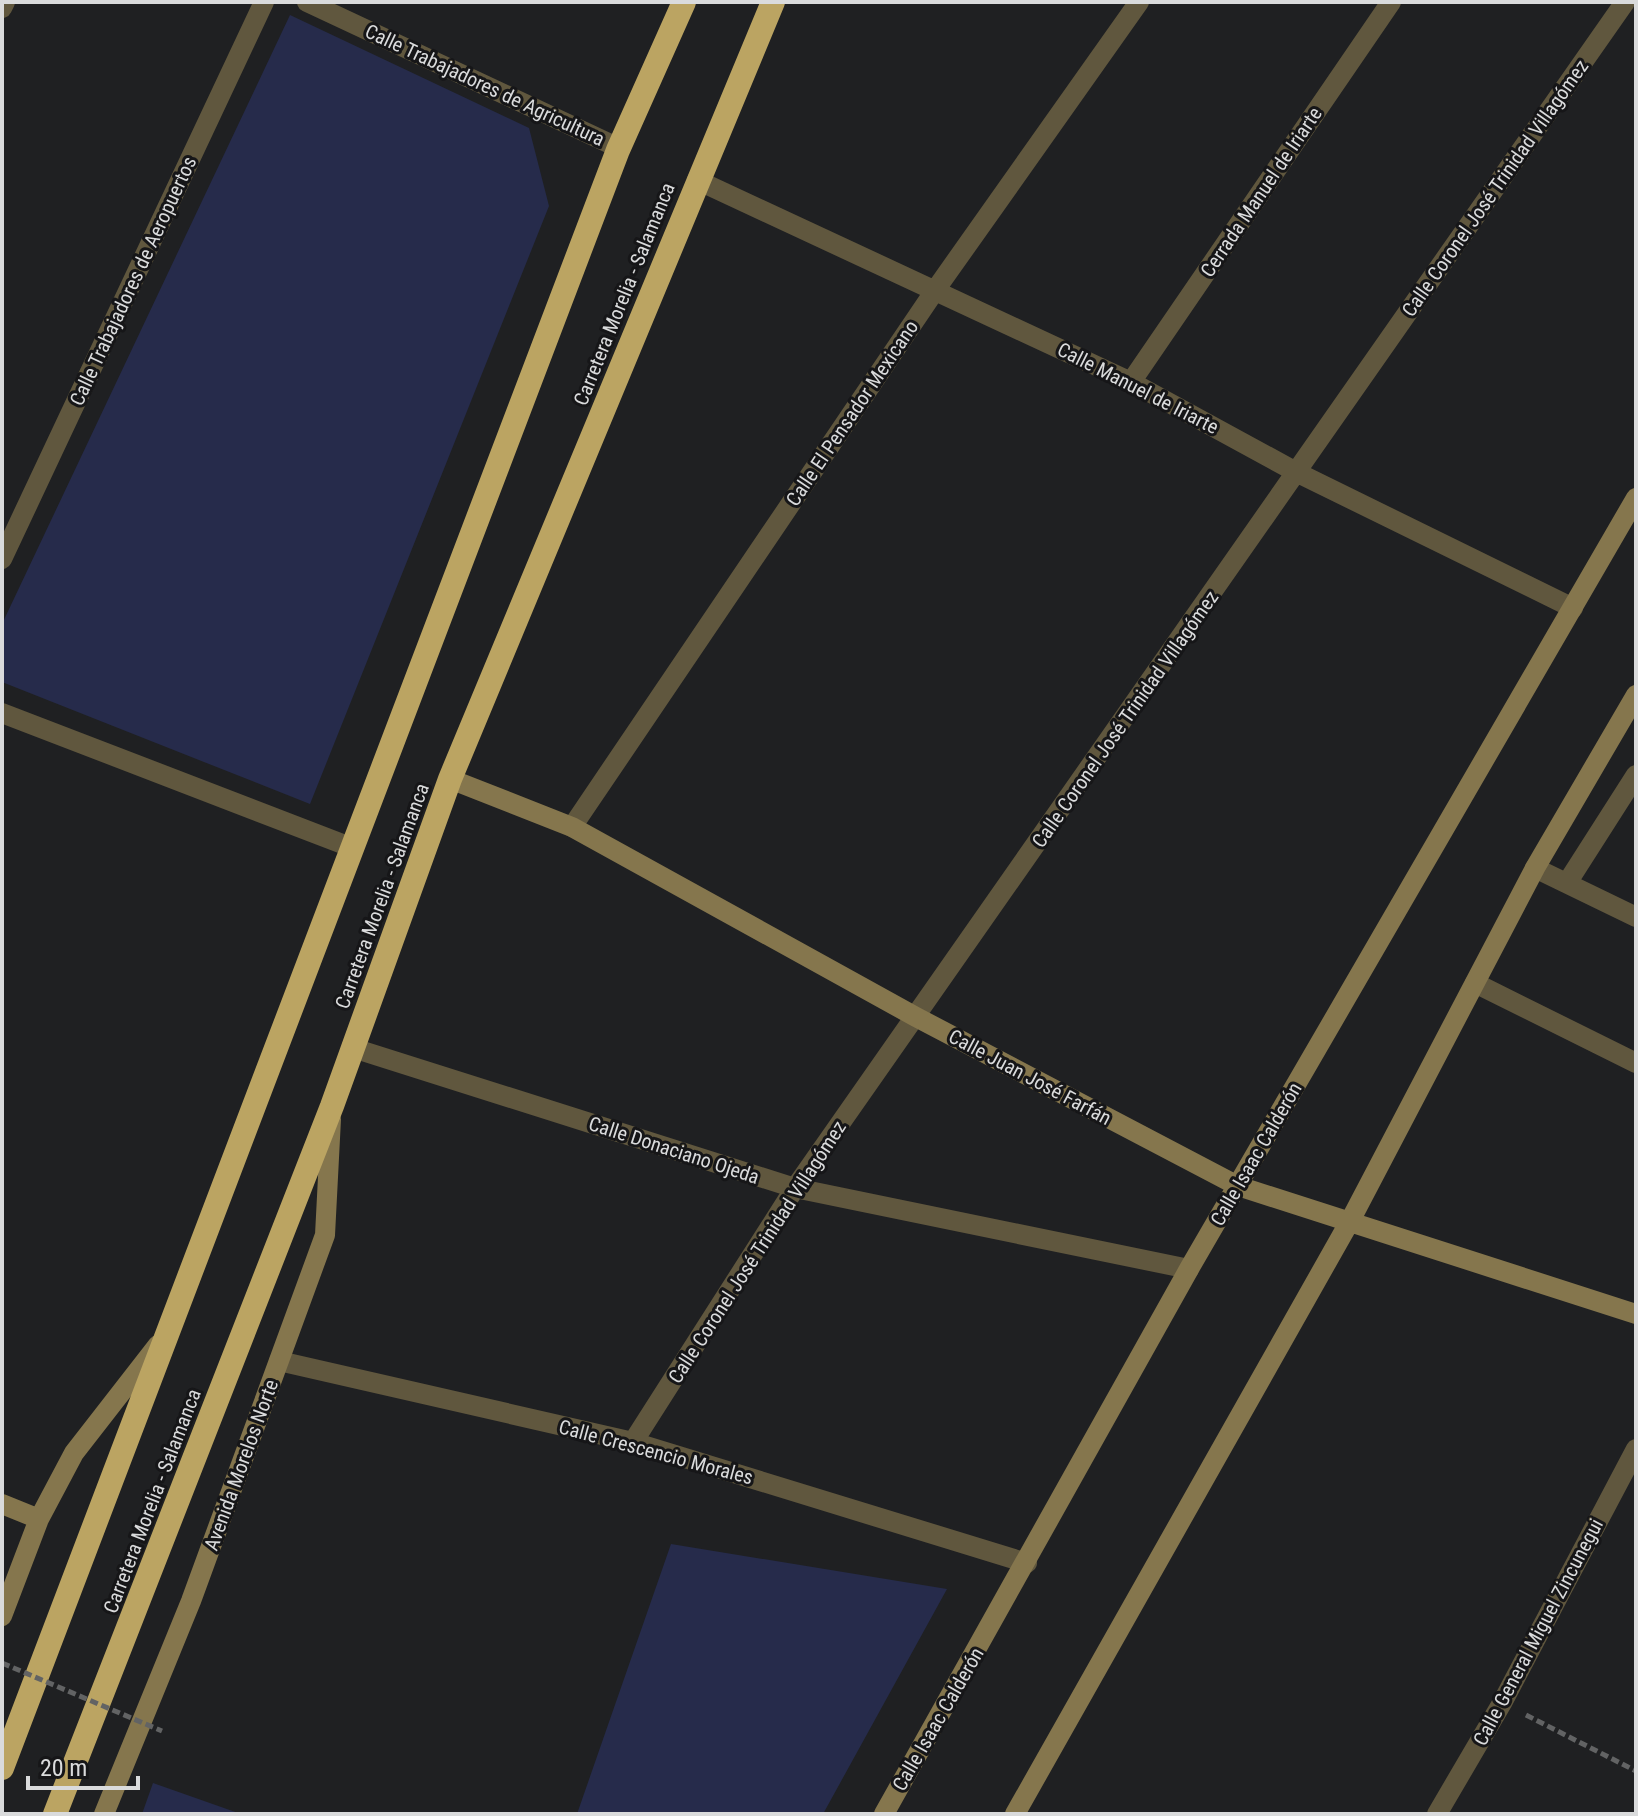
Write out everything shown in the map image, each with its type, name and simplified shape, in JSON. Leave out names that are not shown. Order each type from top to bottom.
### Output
[{"type":"highway","points":[[2,1768],[619,148],[684,2]]},
{"type":"highway","name":"Carretera Morelia - Salamanca","points":[[55,1814],[332,1106],[450,779],[773,2]]},
{"type":"street","points":[[2,8],[5,2]]},
{"type":"street","name":"Calle Trabajadores de Aeropuertos","points":[[2,559],[264,2]]},
{"type":"street","name":"Calle Trabajadores de Agricultura","points":[[307,2],[619,148]]},
{"type":"street","name":"Calle El Pensador Mexicano","points":[[572,827],[936,289],[1139,2]]},
{"type":"street","name":"Cerrada Manuel de Iriarte","points":[[1131,382],[1391,2]]},
{"type":"street","name":"Calle Coronel José Trinidad Villagómez","points":[[633,1442],[795,1188],[1298,473],[1614,6]]},
{"type":"street","name":"Calle Manuel de Iriarte","points":[[697,180],[1131,382],[1298,473],[1573,608]]},
{"type":"street","name":"Calle Isaac Calderón","points":[[884,1814],[1189,1269],[1636,498]]},
{"type":"street","points":[[1015,1814],[1350,1221],[1535,868],[1636,695]]},
{"type":"street","points":[[2,713],[353,848]]},
{"type":"street","points":[[1567,883],[1636,775]]},
{"type":"street","name":"Calle Juan José Farfán","points":[[450,779],[572,827],[916,1017],[1238,1186],[1636,1314]]},
{"type":"street","points":[[1535,868],[1636,917]]},
{"type":"street","points":[[1475,983],[1636,1063]]},
{"type":"street","name":"Calle Donaciano Ojeda","points":[[353,1048],[795,1188],[1189,1269]]},
{"type":"street","name":"Avenida Morelos Norte","points":[[104,1814],[191,1601],[325,1235],[332,1106]]},
{"type":"street","points":[[2,1616],[39,1519],[74,1453],[171,1329]]},
{"type":"street","name":"Calle Crescencio Morales","points":[[279,1361],[633,1442],[1027,1563]]},
{"type":"street","name":"Calle General Miguel Zincunegui","points":[[1437,1814],[1502,1703],[1636,1449]]},
{"type":"street","points":[[2,1504],[39,1519]]},
{"type":"path","points":[[2,1663],[162,1731]]},
{"type":"path","points":[[1502,1703],[1636,1771]]},
{"type":"shaded area","points":[[290,15],[529,128],[549,206],[310,804],[2,682],[2,624]]},
{"type":"shaded area","points":[[671,1544],[947,1589],[823,1814],[577,1814]]},
{"type":"shaded area","points":[[153,1783],[241,1814],[142,1814]]}]
